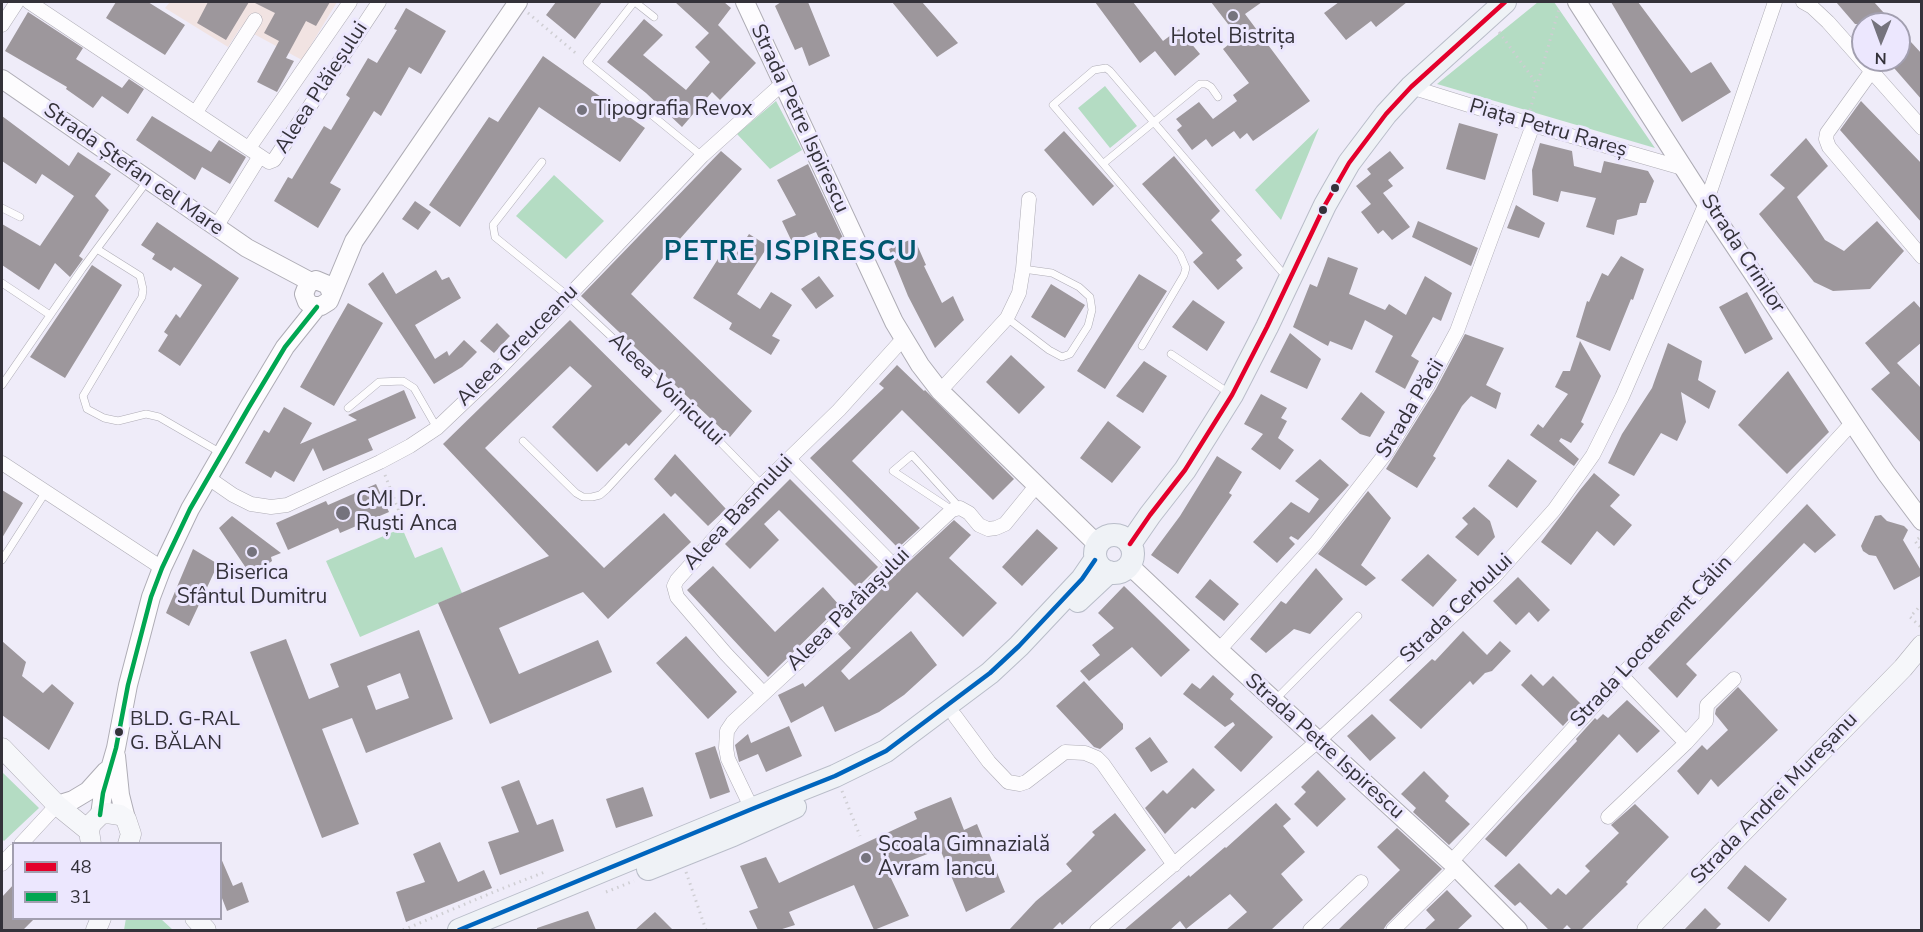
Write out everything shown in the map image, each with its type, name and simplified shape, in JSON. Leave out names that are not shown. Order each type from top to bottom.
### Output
[{"type":"main road","points":[[494,930],[733,835],[892,761],[955,716],[998,682],[1028,654],[1090,588],[1176,464],[1223,389],[1258,322],[1315,200],[1340,157],[1359,130],[1416,64],[1486,2]]},
{"type":"main road","points":[[459,930],[860,765],[902,740],[997,666],[1082,579],[1114,554],[1185,470],[1232,395],[1268,327],[1325,205],[1349,163],[1386,114],[1411,87],[1505,2]]},
{"type":"main road","name":"Strada Andrei Mureșanu","points":[[1647,930],[1903,668],[1922,645]]},
{"type":"main road","name":"Strada Andrei Mureșanu","points":[[1903,668],[1922,655]]},
{"type":"main road","points":[[2,748],[59,806],[94,827],[114,813],[126,819],[131,834],[129,842]]},
{"type":"street","points":[[2,25],[17,2]]},
{"type":"street","name":"Aleea Plăieșului","points":[[29,2],[269,162],[274,160],[379,2]]},
{"type":"street","name":"Aleea Plăieșului","points":[[216,227],[254,152],[350,2]]},
{"type":"street","name":"Strada Petre Ispirescu","points":[[745,2],[903,339],[940,391],[1036,486],[1114,554],[1453,865],[1518,930]]},
{"type":"street","name":"Strada Crinilor","points":[[1577,2],[1707,203],[1922,521]]},
{"type":"street","points":[[1707,203],[1775,2]]},
{"type":"street","points":[[1803,2],[1828,22],[1851,49]]},
{"type":"street","points":[[94,827],[151,597],[176,536],[207,477],[285,347],[311,292],[351,246],[517,3]]},
{"type":"street","points":[[196,112],[255,20]]},
{"type":"street","points":[[1922,128],[1871,72],[1827,133],[1826,139],[1829,147],[1922,257]]},
{"type":"street","name":"Strada Ștefan cel Mare","points":[[2,79],[311,292],[324,282],[330,288],[331,293],[351,246]]},
{"type":"street","name":"Aleea Greuceanu","points":[[207,477],[251,504],[271,507],[287,506],[380,462],[437,428],[500,368],[702,156],[782,84]]},
{"type":"street","name":"Piața Petru Rareș","points":[[1411,87],[1686,169]]},
{"type":"street","name":"Strada Păcii","points":[[1219,650],[1316,543],[1386,453],[1428,385],[1457,331],[1502,215],[1530,124]]},
{"type":"street","points":[[940,391],[1007,318],[1018,293],[1023,269],[1029,199]]},
{"type":"street","name":"Strada Cerbului","points":[[1096,930],[1318,741],[1494,577],[1554,510],[1593,455],[1622,397],[1707,203]]},
{"type":"street","name":"Aleea Basmului","points":[[763,693],[677,597],[674,586],[680,575],[762,485],[838,410],[903,339]]},
{"type":"street","name":"Strada Locotenent Călin","points":[[1393,930],[1621,675],[1853,422]]},
{"type":"street","points":[[789,459],[893,565]]},
{"type":"street","points":[[2,463],[162,567]]},
{"type":"street","points":[[956,509],[969,513],[979,525],[988,529],[996,528],[1005,524],[1036,486]]},
{"type":"street","name":"Aleea Pârâiașului","points":[[752,809],[728,759],[726,739],[732,722],[799,661],[893,565],[956,509]]},
{"type":"street","points":[[1621,675],[1686,743]]},
{"type":"street","points":[[1608,817],[1686,743],[1706,721],[1707,705],[1734,679]]},
{"type":"street","points":[[955,716],[989,762],[1008,782],[1020,784],[1026,782],[1065,752],[1085,753],[1097,758],[1174,865]]},
{"type":"street","points":[[22,842],[59,806],[73,800],[100,779],[113,756]]},
{"type":"street","points":[[113,756],[126,819]]},
{"type":"street","points":[[1310,930],[1361,882]]},
{"type":"lane","points":[[654,17],[635,2],[587,62],[702,156]]},
{"type":"lane","points":[[1142,346],[1186,268],[1180,254],[1053,105],[1100,68],[1110,71],[1281,271]]},
{"type":"lane","points":[[1104,163],[1200,84],[1211,87],[1218,97]]},
{"type":"lane","name":"Aleea Voinicului","points":[[542,162],[494,225],[495,237],[568,296],[684,405],[762,485]]},
{"type":"lane","points":[[2,385],[148,180]]},
{"type":"lane","points":[[2,208],[20,217]]},
{"type":"lane","points":[[97,249],[140,276],[143,289],[142,297],[83,396],[87,409],[104,418],[118,421],[146,414],[159,417],[221,453]]},
{"type":"lane","points":[[1007,318],[1049,351],[1062,357],[1070,354],[1088,326],[1092,310],[1090,297],[1052,273],[1023,269]]},
{"type":"lane","points":[[2,284],[50,315]]},
{"type":"lane","points":[[1171,354],[1223,389]]},
{"type":"lane","points":[[348,408],[379,382],[403,381],[414,388],[437,428]]},
{"type":"lane","points":[[523,441],[576,493],[583,497],[592,497],[600,495],[607,489],[684,405]]},
{"type":"lane","points":[[912,455],[956,509],[893,471],[912,455]]},
{"type":"lane","points":[[2,560],[45,493]]},
{"type":"lane","points":[[1274,701],[1358,616]]},
{"type":"path","points":[[517,3],[587,62]]},
{"type":"path","points":[[1530,124],[1538,84],[1559,9]]},
{"type":"path","points":[[1499,32],[1538,84]]},
{"type":"path","points":[[380,462],[402,519]]},
{"type":"path","points":[[1922,536],[1915,541],[1922,551]]},
{"type":"path","points":[[1922,604],[1910,616],[1922,628]]},
{"type":"path","points":[[840,787],[860,836]]},
{"type":"path","points":[[683,862],[706,930]]},
{"type":"shaded area","points":[[170,2],[337,2],[302,60],[241,27],[228,47],[165,8]]},
{"type":"green space","points":[[1538,2],[1554,2],[1655,148],[1437,84]]},
{"type":"green space","points":[[1105,86],[1137,126],[1110,148],[1078,108]]},
{"type":"green space","points":[[776,101],[802,150],[770,169],[737,134]]},
{"type":"green space","points":[[1319,128],[1281,220],[1255,190]]},
{"type":"green space","points":[[554,175],[604,221],[566,259],[516,216]]},
{"type":"green space","points":[[402,528],[415,558],[442,547],[462,593],[360,637],[326,561]]},
{"type":"green space","points":[[2,772],[39,808],[4,841],[2,839]]},
{"type":"green space","points":[[126,920],[162,920],[173,930],[124,930]]},
{"type":"building","points":[[116,2],[148,2],[185,25],[165,55],[106,18]]},
{"type":"building","points":[[208,2],[249,2],[226,40],[197,23]]},
{"type":"building","points":[[253,2],[330,2],[316,26],[306,21],[286,58],[294,61],[277,92],[257,82],[279,41],[264,33],[275,13]]},
{"type":"building","points":[[556,2],[602,2],[575,39],[546,15]]},
{"type":"building","points":[[675,2],[724,2],[731,8],[718,25],[756,63],[720,100],[712,92],[682,127],[646,93],[607,62],[644,19],[663,35],[643,55],[686,90],[710,62],[695,47],[709,33]]},
{"type":"building","points":[[781,2],[808,2],[830,56],[809,66],[802,47],[795,50],[775,6]]},
{"type":"building","points":[[892,2],[922,2],[958,43],[937,57]]},
{"type":"building","points":[[1095,2],[1133,2],[1163,41],[1179,29],[1200,54],[1175,76],[1155,51],[1140,63]]},
{"type":"building","points":[[1211,2],[1262,2],[1245,14],[1310,101],[1253,141],[1247,133],[1240,139],[1234,131],[1212,147],[1206,139],[1192,150],[1177,130],[1182,126],[1176,119],[1199,102],[1213,119],[1237,101],[1233,95],[1249,83],[1223,49],[1238,37]]},
{"type":"building","points":[[1339,2],[1407,2],[1376,27],[1371,21],[1346,40],[1324,13]]},
{"type":"building","points":[[1611,2],[1638,2],[1691,73],[1711,62],[1731,92],[1682,122]]},
{"type":"building","points":[[1836,2],[1874,2],[1883,12],[1851,12],[1851,19]]},
{"type":"building","points":[[406,8],[446,31],[421,74],[409,67],[381,116],[374,111],[330,183],[341,189],[318,228],[274,201],[288,177],[292,179],[324,126],[331,130],[350,98],[346,95],[368,58],[377,63],[397,30],[394,29]]},
{"type":"building","points":[[28,12],[83,48],[76,59],[122,88],[129,79],[144,89],[128,114],[102,96],[93,108],[66,89],[67,87],[5,51]]},
{"type":"building","points":[[1911,42],[1922,54],[1922,100],[1898,72],[1911,72]]},
{"type":"building","points":[[543,56],[645,128],[620,162],[539,107],[460,227],[429,205],[489,117],[498,122]]},
{"type":"building","points":[[1861,101],[1922,164],[1922,223],[1840,130]]},
{"type":"building","points":[[2,116],[69,166],[78,152],[111,174],[95,196],[109,210],[79,256],[83,259],[70,277],[55,263],[39,290],[2,265],[2,224],[40,246],[74,196],[42,174],[36,184],[2,161]]},
{"type":"building","points":[[152,116],[211,152],[219,140],[246,157],[230,184],[202,167],[195,180],[136,140]]},
{"type":"building","points":[[1459,123],[1498,134],[1485,180],[1446,169]]},
{"type":"building","points":[[1064,131],[1114,186],[1093,206],[1044,150]]},
{"type":"building","points":[[1806,138],[1828,166],[1797,197],[1825,240],[1844,251],[1877,221],[1904,251],[1870,289],[1833,291],[1814,282],[1759,214],[1785,188],[1770,175]]},
{"type":"building","points":[[1540,143],[1572,151],[1574,166],[1601,173],[1604,161],[1648,171],[1654,181],[1646,203],[1640,203],[1637,215],[1617,220],[1614,235],[1586,227],[1596,198],[1561,191],[1558,202],[1533,195],[1532,170]]},
{"type":"building","points":[[721,151],[742,169],[631,294],[752,411],[730,437],[581,296]]},
{"type":"building","points":[[1390,151],[1404,168],[1388,180],[1393,186],[1383,193],[1410,227],[1392,240],[1383,230],[1378,234],[1361,212],[1371,204],[1356,186],[1371,174],[1367,169]]},
{"type":"building","points":[[1174,156],[1220,211],[1211,220],[1242,255],[1236,260],[1243,268],[1218,290],[1193,262],[1203,253],[1142,184]]},
{"type":"building","points":[[808,164],[843,238],[827,245],[822,245],[816,232],[792,242],[782,221],[796,215],[777,180]]},
{"type":"building","points":[[415,201],[431,212],[418,230],[402,219]]},
{"type":"building","points":[[1516,205],[1545,223],[1539,238],[1507,228]]},
{"type":"building","points":[[1418,221],[1478,248],[1471,266],[1412,237]]},
{"type":"building","points":[[157,222],[239,278],[180,366],[158,351],[168,335],[164,332],[176,314],[180,318],[202,285],[174,267],[171,271],[152,259],[155,254],[141,245]]},
{"type":"building","points":[[749,234],[768,246],[737,294],[760,309],[771,292],[792,305],[772,336],[780,340],[771,355],[729,329],[732,323],[693,298],[725,248],[736,254]]},
{"type":"building","points":[[914,238],[926,265],[924,266],[942,303],[953,296],[964,320],[935,348],[908,296],[889,249]]},
{"type":"building","points":[[1621,256],[1644,269],[1610,351],[1576,337],[1587,301],[1589,302],[1602,273],[1608,276]]},
{"type":"building","points":[[1328,257],[1358,268],[1349,294],[1385,310],[1389,304],[1406,315],[1425,276],[1452,293],[1441,321],[1433,317],[1411,356],[1419,361],[1405,389],[1375,372],[1393,336],[1365,320],[1352,350],[1330,341],[1328,346],[1293,327],[1310,284],[1317,287]]},
{"type":"building","points":[[92,265],[122,285],[65,378],[30,357]]},
{"type":"building","points":[[436,270],[442,280],[449,277],[461,298],[415,325],[435,359],[447,351],[449,356],[464,340],[477,352],[462,367],[434,384],[368,284],[383,272],[396,294]]},
{"type":"building","points":[[1139,274],[1167,291],[1105,389],[1077,371]]},
{"type":"building","points":[[819,276],[834,296],[816,309],[801,289]]},
{"type":"building","points":[[1051,284],[1085,305],[1065,338],[1031,317]]},
{"type":"building","points":[[1747,292],[1773,339],[1745,354],[1719,307]]},
{"type":"building","points":[[1193,300],[1225,322],[1207,351],[1172,327]]},
{"type":"building","points":[[1914,301],[1922,310],[1922,342],[1897,363],[1922,389],[1922,444],[1871,389],[1890,373],[1865,343]]},
{"type":"building","points":[[348,303],[383,323],[334,406],[300,387]]},
{"type":"building","points":[[570,320],[662,411],[629,446],[626,443],[597,472],[552,427],[592,386],[570,366],[485,448],[604,568],[664,513],[691,542],[608,619],[583,592],[499,628],[519,674],[598,640],[612,672],[490,724],[438,603],[549,556],[443,444]]},
{"type":"building","points":[[497,323],[510,336],[494,353],[480,341]]},
{"type":"building","points":[[1290,333],[1321,359],[1307,389],[1270,372]]},
{"type":"building","points":[[1465,334],[1504,348],[1486,385],[1501,393],[1496,409],[1471,396],[1462,406],[1433,456],[1436,458],[1417,488],[1386,469],[1436,389]]},
{"type":"building","points":[[1580,341],[1601,376],[1581,422],[1584,424],[1571,443],[1561,438],[1559,441],[1579,459],[1574,466],[1530,435],[1538,424],[1543,428],[1568,394],[1555,387],[1563,371],[1570,371]]},
{"type":"building","points":[[1668,343],[1702,361],[1698,380],[1716,391],[1709,409],[1681,392],[1686,422],[1677,441],[1661,433],[1634,476],[1608,463],[1622,434],[1652,388]]},
{"type":"building","points":[[1011,355],[1045,387],[1019,414],[986,382]]},
{"type":"building","points":[[1144,361],[1167,376],[1143,413],[1116,396]]},
{"type":"building","points":[[897,365],[1014,479],[993,500],[902,410],[852,461],[920,528],[898,548],[810,458],[884,388],[879,384]]},
{"type":"building","points":[[1788,371],[1829,432],[1787,474],[1738,425]]},
{"type":"building","points":[[404,390],[416,418],[368,439],[373,450],[323,471],[313,448],[294,482],[275,471],[271,478],[245,463],[264,430],[269,433],[284,407],[312,423],[300,444],[357,420],[348,415]]},
{"type":"building","points":[[1361,392],[1385,412],[1370,437],[1360,434],[1341,419]]},
{"type":"building","points":[[1261,394],[1287,408],[1281,418],[1287,421],[1278,438],[1294,450],[1280,470],[1251,449],[1263,434],[1244,424]]},
{"type":"building","points":[[1108,421],[1141,447],[1112,483],[1080,458]]},
{"type":"building","points":[[675,454],[726,509],[708,526],[675,493],[671,497],[654,479]]},
{"type":"building","points":[[1217,456],[1242,472],[1229,493],[1232,495],[1178,574],[1151,555],[1180,516]]},
{"type":"building","points":[[1320,459],[1349,485],[1298,540],[1291,536],[1289,538],[1295,544],[1277,563],[1253,542],[1291,502],[1309,513],[1319,499],[1295,481]]},
{"type":"building","points":[[1508,459],[1537,481],[1517,508],[1488,486]]},
{"type":"building","points":[[1594,473],[1620,495],[1610,506],[1632,525],[1614,546],[1597,531],[1571,565],[1541,542]]},
{"type":"building","points":[[790,479],[878,567],[857,588],[779,510],[764,524],[779,540],[750,569],[725,544]]},
{"type":"building","points":[[376,484],[389,512],[340,533],[338,528],[288,550],[276,523],[326,501],[328,505]]},
{"type":"building","points":[[2,490],[23,503],[2,538]]},
{"type":"building","points":[[1368,491],[1391,518],[1361,565],[1376,578],[1366,586],[1318,554]]},
{"type":"building","points":[[1807,504],[1836,535],[1815,553],[1804,543],[1686,664],[1697,675],[1677,698],[1648,668]]},
{"type":"building","points":[[1474,507],[1490,521],[1495,537],[1478,556],[1455,537],[1468,524],[1462,518]]},
{"type":"building","points":[[1881,515],[1887,521],[1904,526],[1908,530],[1903,540],[1922,572],[1922,575],[1894,590],[1876,556],[1863,551],[1861,546],[1875,516]]},
{"type":"building","name":"Biserica Sfântul Dumitru","points":[[232,516],[281,553],[271,557],[272,561],[260,570],[246,568],[219,528]]},
{"type":"building","points":[[954,520],[971,535],[949,558],[997,603],[963,637],[917,592],[841,671],[849,680],[911,631],[937,665],[904,695],[879,712],[835,732],[823,706],[791,723],[778,695],[803,683],[805,687],[851,648],[838,634],[899,571]]},
{"type":"building","points":[[1037,529],[1058,548],[1022,586],[1002,567]]},
{"type":"building","points":[[193,549],[218,564],[189,626],[166,613]]},
{"type":"building","points":[[1428,554],[1457,580],[1433,607],[1401,580]]},
{"type":"building","points":[[713,566],[775,632],[823,587],[840,606],[768,677],[687,590]]},
{"type":"building","points":[[1316,568],[1343,599],[1310,634],[1294,629],[1266,653],[1250,639],[1281,601],[1286,604]]},
{"type":"building","points":[[1518,577],[1550,610],[1538,622],[1529,612],[1516,625],[1493,601]]},
{"type":"building","points":[[1210,579],[1239,604],[1224,621],[1195,597]]},
{"type":"building","points":[[1124,586],[1190,650],[1161,677],[1132,647],[1089,681],[1080,671],[1100,655],[1092,645],[1114,628],[1098,613]]},
{"type":"building","points":[[419,630],[453,719],[366,753],[352,718],[322,729],[359,824],[322,838],[250,652],[286,639],[309,699],[339,687],[330,664]],"holes":[[[400,673],[409,698],[376,710],[367,686]]]},
{"type":"building","points":[[1463,631],[1487,655],[1500,641],[1511,651],[1492,671],[1485,673],[1473,685],[1470,681],[1421,729],[1389,700],[1432,659],[1435,661]]},
{"type":"building","points":[[686,636],[737,692],[708,719],[656,663]]},
{"type":"building","points":[[2,641],[26,662],[22,676],[43,693],[52,684],[74,703],[49,750],[2,715]]},
{"type":"building","points":[[1531,674],[1543,686],[1553,676],[1582,705],[1563,726],[1521,685]]},
{"type":"building","points":[[1213,675],[1234,694],[1230,699],[1273,737],[1241,772],[1214,747],[1235,725],[1233,722],[1225,727],[1183,694],[1192,683],[1200,689]]},
{"type":"building","points":[[1084,681],[1123,724],[1123,729],[1100,749],[1094,747],[1056,706]]},
{"type":"building","points":[[1738,687],[1778,730],[1718,787],[1711,779],[1698,795],[1677,771],[1702,745],[1707,750],[1728,730],[1715,714],[1716,709]]},
{"type":"building","points":[[1627,700],[1660,731],[1637,753],[1619,734],[1506,857],[1485,839],[1577,741],[1576,739],[1595,718],[1597,720],[1603,714],[1608,718]]},
{"type":"building","points":[[1372,714],[1396,738],[1370,761],[1347,736]]},
{"type":"building","points":[[789,726],[802,756],[766,772],[758,754],[739,762],[735,745],[748,734],[751,743]]},
{"type":"building","points":[[1150,737],[1168,762],[1151,772],[1135,748]]},
{"type":"building","points":[[715,746],[730,792],[710,799],[695,753]]},
{"type":"building","points":[[1193,768],[1215,790],[1195,809],[1192,807],[1165,834],[1145,808],[1163,790],[1167,794]]},
{"type":"building","points":[[1318,770],[1346,799],[1317,827],[1294,804],[1306,792],[1301,787]]},
{"type":"building","points":[[1424,771],[1449,796],[1445,801],[1470,824],[1449,845],[1413,812],[1416,808],[1401,794]]},
{"type":"building","points":[[519,780],[537,825],[553,819],[564,851],[500,875],[488,842],[519,832],[501,787]]},
{"type":"building","points":[[643,787],[653,816],[616,828],[606,799]]},
{"type":"building","points":[[951,797],[964,830],[977,824],[1005,892],[966,912],[940,849],[887,870],[909,916],[874,930],[854,885],[789,912],[795,925],[779,930],[758,930],[749,911],[758,908],[740,866],[766,857],[779,883],[917,819],[914,812]]},
{"type":"building","points":[[1276,803],[1291,819],[1283,826],[1305,852],[1281,874],[1303,900],[1271,930],[1226,930],[1247,912],[1230,894],[1186,929],[1180,921],[1170,930],[1124,930],[1189,875],[1190,877],[1226,848]]},
{"type":"building","points":[[1635,804],[1669,837],[1626,882],[1628,884],[1581,930],[1572,930],[1567,925],[1562,930],[1549,930],[1520,902],[1515,906],[1494,886],[1519,863],[1551,895],[1558,888],[1566,895],[1590,871],[1585,866],[1619,833],[1611,825]]},
{"type":"building","points":[[1115,813],[1146,850],[1062,925],[1060,922],[1052,930],[1009,930],[1036,901],[1072,871],[1066,864],[1095,835],[1092,832]]},
{"type":"building","points":[[1397,828],[1442,869],[1383,930],[1338,930],[1400,870],[1377,847]]},
{"type":"building","points":[[440,842],[458,882],[484,870],[492,888],[406,922],[396,892],[425,882],[413,854]]},
{"type":"building","points":[[222,861],[233,886],[242,882],[249,902],[227,911],[222,898]]},
{"type":"building","points":[[1745,865],[1787,899],[1769,922],[1727,888]]},
{"type":"building","points":[[12,886],[12,920],[33,920],[23,930],[2,930],[2,897]]},
{"type":"building","points":[[1447,890],[1472,916],[1457,930],[1424,930],[1435,920],[1426,910]]},
{"type":"building","points":[[1705,908],[1721,924],[1715,930],[1684,930]]},
{"type":"building","points":[[588,911],[596,930],[537,930],[537,928]]},
{"type":"building","points":[[655,912],[673,930],[635,930]]},
{"type":"transit line","name":"48","points":[[1130,544],[1185,470],[1232,395],[1325,205],[1349,163],[1386,114],[1411,87],[1505,2]]},
{"type":"transit line","name":"31","points":[[100,815],[128,685],[151,597],[162,568],[190,509],[249,407],[285,347],[317,307]]},
{"type":"transit line","points":[[459,930],[835,776],[886,751],[990,673],[1019,646],[1082,579],[1095,560]]},
{"type":"place","name":"Hotel Bistrița","points":[[1233,16]]},
{"type":"place","name":"Tipografia Revox","points":[[582,110]]},
{"type":"place","name":"CMI Dr. Ruști Anca","points":[[343,513]]},
{"type":"place","name":"Biserica Sfântul Dumitru","points":[[252,552]]},
{"type":"place","name":"BLD. G-RAL G. BĂLAN","points":[[119,732]]},
{"type":"place","name":"Școala Gimnazială Avram Iancu","points":[[866,858]]},
{"type":"district","name":"PETRE ISPIRESCU","points":[[791,253]]}]
